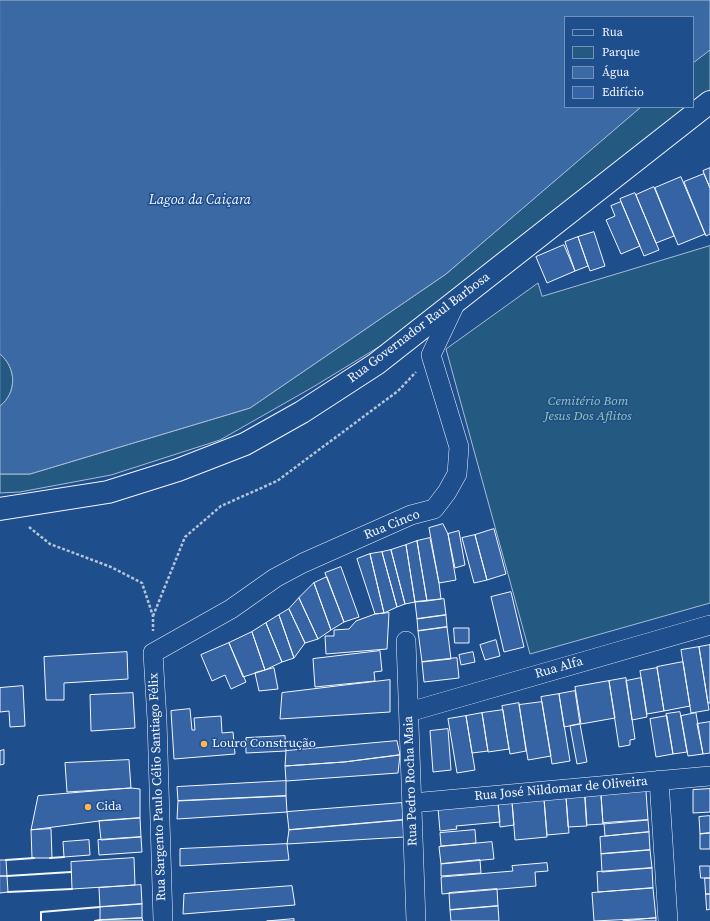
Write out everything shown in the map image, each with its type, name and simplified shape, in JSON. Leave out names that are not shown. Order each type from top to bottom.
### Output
[{"type":"street","name":"Rua Governador Raul Barbosa","points":[[2,515],[108,492],[178,470],[245,444],[302,412],[376,364],[458,298],[710,102]]},
{"type":"street","points":[[431,355],[458,298]]},
{"type":"street","name":"Rua Cinco","points":[[153,653],[231,609],[275,578],[303,563],[412,515],[434,509],[447,492],[457,474],[459,447],[431,355]]},
{"type":"street","name":"Rua Alfa","points":[[408,712],[710,625]]},
{"type":"street","name":"Rua Pedro Rocha Maia","points":[[406,641],[416,921]]},
{"type":"street","name":"Rua Sargento Paulo Célio Santiago Félix","points":[[153,653],[157,720],[163,921]]},
{"type":"street","name":"Rua José Nildomar de Oliveira","points":[[412,803],[710,776]]},
{"type":"street","points":[[658,780],[668,921]]},
{"type":"path","points":[[153,616],[184,537],[221,506],[277,481],[398,391],[431,355]]},
{"type":"path","points":[[2,515],[50,544],[111,567],[142,583],[153,616],[153,653]]},
{"type":"green space","points":[[710,50],[710,91],[694,103],[694,62]]},
{"type":"green space","points":[[640,108],[688,108],[405,331],[313,387],[220,440],[111,475],[20,492],[0,493],[0,474],[30,474],[250,408],[446,274]]},
{"type":"green space","name":"Cemitério Bom Jesus Dos Aflitos","points":[[710,246],[710,603],[530,654],[446,349],[538,283],[542,296]]},
{"type":"green space","points":[[0,354],[10,366],[13,380],[10,394],[6,401],[0,406]]},
{"type":"water","name":"Lagoa da Caiçara","points":[[0,0],[710,0],[710,50],[694,62],[694,16],[564,16],[564,108],[640,108],[446,274],[250,408],[30,474],[0,474],[0,406],[6,401],[10,394],[13,380],[10,366],[0,354]]},
{"type":"building","points":[[710,168],[710,188],[703,171]]},
{"type":"building","points":[[704,174],[710,188],[710,234],[706,236],[684,182]]},
{"type":"building","points":[[681,177],[705,234],[678,245],[655,188]]},
{"type":"building","points":[[654,187],[674,236],[656,243],[636,195]]},
{"type":"building","points":[[635,193],[659,250],[644,256],[620,199]]},
{"type":"building","points":[[621,202],[640,246],[621,254],[606,220],[615,216],[611,206]]},
{"type":"building","points":[[594,232],[605,266],[590,271],[578,237]]},
{"type":"building","points":[[578,237],[588,266],[575,271],[565,242]]},
{"type":"building","points":[[564,245],[575,271],[547,283],[536,257]]},
{"type":"building","points":[[443,524],[448,534],[456,580],[439,583],[429,528]]},
{"type":"building","points":[[494,529],[506,574],[487,580],[475,535]]},
{"type":"building","points":[[459,531],[465,565],[455,568],[448,534]]},
{"type":"building","points":[[475,535],[487,580],[474,583],[462,538]]},
{"type":"building","points":[[430,538],[441,599],[427,601],[417,541]]},
{"type":"building","points":[[417,541],[427,601],[415,602],[406,545]]},
{"type":"building","points":[[406,545],[415,602],[405,604],[391,550]]},
{"type":"building","points":[[391,550],[405,604],[397,607],[382,552]]},
{"type":"building","points":[[382,552],[397,607],[384,613],[370,554]]},
{"type":"building","points":[[370,554],[384,613],[375,614],[357,559]]},
{"type":"building","points":[[341,567],[359,617],[344,622],[325,573]]},
{"type":"building","points":[[327,577],[344,622],[331,630],[314,583]]},
{"type":"building","points":[[314,583],[331,630],[318,639],[299,598]]},
{"type":"building","points":[[511,592],[524,647],[504,652],[491,597]]},
{"type":"building","points":[[299,598],[318,639],[305,643],[289,609]]},
{"type":"building","points":[[444,599],[446,615],[417,619],[415,602]]},
{"type":"building","points":[[289,609],[305,643],[294,658],[279,615]]},
{"type":"building","points":[[389,613],[387,649],[326,654],[325,636],[334,636],[334,630],[349,629],[356,621],[375,614]]},
{"type":"building","points":[[279,615],[294,658],[282,662],[266,623]]},
{"type":"building","points":[[446,615],[447,627],[418,631],[417,619]]},
{"type":"building","points":[[266,623],[282,662],[265,670],[252,632]]},
{"type":"building","points":[[447,627],[451,659],[422,662],[418,631]]},
{"type":"building","points":[[454,628],[469,628],[469,643],[455,643]]},
{"type":"building","points":[[252,632],[265,670],[243,677],[229,643]]},
{"type":"building","points":[[496,640],[500,656],[485,660],[480,645]]},
{"type":"building","points":[[229,643],[246,682],[231,689],[225,675],[212,681],[201,655]]},
{"type":"building","points":[[710,645],[710,703],[708,703],[699,647]]},
{"type":"building","points":[[699,647],[709,710],[691,713],[681,650]]},
{"type":"building","points":[[380,651],[382,671],[374,672],[375,681],[315,687],[313,659]]},
{"type":"building","points":[[127,652],[128,679],[64,683],[64,700],[46,700],[44,657]]},
{"type":"building","points":[[473,652],[475,662],[461,665],[459,655]]},
{"type":"building","points":[[457,658],[459,678],[424,682],[422,662]]},
{"type":"building","points":[[683,662],[690,706],[664,711],[657,667]]},
{"type":"building","points":[[274,668],[278,689],[259,691],[255,673]]},
{"type":"building","points":[[657,668],[664,711],[647,714],[640,671]]},
{"type":"building","points":[[626,678],[635,739],[630,740],[630,745],[619,747],[609,681]]},
{"type":"building","points":[[641,678],[647,717],[632,720],[626,681]]},
{"type":"building","points":[[390,680],[390,712],[280,719],[282,693]]},
{"type":"building","points":[[609,681],[615,718],[581,724],[575,687]]},
{"type":"building","points":[[23,686],[25,726],[10,727],[9,711],[0,712],[0,688]]},
{"type":"building","points":[[575,691],[580,724],[564,727],[559,694]]},
{"type":"building","points":[[133,693],[135,728],[91,731],[90,695]]},
{"type":"building","points":[[559,694],[570,761],[552,764],[541,697]]},
{"type":"building","points":[[542,702],[551,756],[528,760],[519,705]]},
{"type":"building","points":[[519,703],[526,751],[510,754],[502,706]]},
{"type":"building","name":"Louro Construção","points":[[190,709],[192,730],[195,730],[194,718],[221,716],[222,733],[233,732],[235,754],[174,759],[171,711]]},
{"type":"building","points":[[503,710],[509,749],[488,752],[482,713]]},
{"type":"building","points":[[680,712],[687,752],[673,754],[666,714]]},
{"type":"building","points":[[482,713],[488,751],[472,753],[466,716]]},
{"type":"building","points":[[696,713],[703,754],[688,756],[681,716]]},
{"type":"building","points":[[466,716],[475,770],[457,773],[448,719]]},
{"type":"building","points":[[667,716],[673,754],[656,757],[650,719]]},
{"type":"building","points":[[710,722],[710,753],[703,754],[697,724]]},
{"type":"building","points":[[580,724],[587,762],[577,764],[570,726]]},
{"type":"building","points":[[448,729],[451,770],[433,772],[430,731]]},
{"type":"building","points":[[285,736],[286,751],[246,753],[246,738]]},
{"type":"building","points":[[397,741],[400,755],[344,762],[285,766],[286,751]]},
{"type":"building","points":[[4,750],[4,764],[0,765],[0,751]]},
{"type":"building","points":[[400,755],[398,773],[286,781],[285,766],[344,762]]},
{"type":"building","points":[[129,760],[131,788],[67,792],[65,763]]},
{"type":"building","points":[[286,781],[286,796],[178,801],[177,787]]},
{"type":"building","name":"Cida","points":[[131,788],[140,789],[140,818],[99,821],[31,830],[38,796]]},
{"type":"building","points":[[710,789],[710,812],[693,813],[693,790]]},
{"type":"building","points":[[646,791],[648,820],[603,824],[601,795]]},
{"type":"building","points":[[585,795],[587,826],[568,827],[566,797]]},
{"type":"building","points":[[585,795],[601,795],[603,824],[587,825]]},
{"type":"building","points":[[286,796],[287,812],[177,819],[178,801]]},
{"type":"building","points":[[566,797],[569,833],[547,835],[544,799]]},
{"type":"building","points":[[544,799],[547,837],[515,840],[512,802]]},
{"type":"building","points":[[512,802],[514,825],[500,827],[498,803]]},
{"type":"building","points":[[402,803],[403,820],[289,830],[287,812]]},
{"type":"building","points":[[498,803],[500,822],[456,826],[457,829],[440,831],[438,808]]},
{"type":"building","points":[[710,816],[710,833],[700,834],[699,817]]},
{"type":"building","points":[[140,818],[141,837],[101,840],[99,821]]},
{"type":"building","points":[[403,820],[404,837],[287,844],[289,830]]},
{"type":"building","points":[[648,820],[649,832],[605,836],[604,823]]},
{"type":"building","points":[[51,829],[52,858],[32,858],[31,830]]},
{"type":"building","points":[[475,830],[476,843],[441,846],[440,833]]},
{"type":"building","points":[[649,832],[650,850],[601,854],[600,837]]},
{"type":"building","points":[[710,833],[710,849],[700,849],[700,834]]},
{"type":"building","points":[[141,837],[142,852],[99,855],[98,840]]},
{"type":"building","points":[[89,840],[90,855],[64,857],[63,842]]},
{"type":"building","points":[[492,842],[494,859],[441,864],[439,847]]},
{"type":"building","points":[[287,844],[289,860],[180,866],[180,849]]},
{"type":"building","points":[[650,850],[652,868],[602,872],[601,854]]},
{"type":"building","points":[[134,858],[135,885],[72,889],[71,862]]},
{"type":"building","points":[[0,860],[6,860],[7,876],[0,876]]},
{"type":"building","points":[[480,860],[481,873],[441,876],[441,864]]},
{"type":"building","points":[[547,863],[548,871],[535,872],[536,886],[442,894],[441,877],[513,871],[512,866]]},
{"type":"building","points":[[700,866],[710,866],[710,878],[701,878]]},
{"type":"building","points":[[652,868],[653,888],[598,892],[597,872]]},
{"type":"building","points":[[0,876],[7,876],[8,892],[0,893]]},
{"type":"building","points":[[705,878],[710,878],[710,894],[706,894]]},
{"type":"building","points":[[141,885],[142,904],[100,907],[99,888]]},
{"type":"building","points":[[292,886],[295,905],[183,914],[184,894]]},
{"type":"building","points":[[653,888],[656,918],[594,921],[592,893]]},
{"type":"building","points":[[497,889],[498,906],[450,910],[449,893]]},
{"type":"building","points":[[706,894],[710,894],[710,909],[707,910]]},
{"type":"building","points":[[142,904],[142,918],[100,920],[100,907]]},
{"type":"building","points":[[498,906],[499,921],[451,921],[450,910]]},
{"type":"building","points":[[142,918],[143,921],[101,921],[101,920]]},
{"type":"building","points":[[656,918],[656,921],[623,921]]},
{"type":"building","points":[[294,919],[294,921],[267,921]]},
{"type":"wall","points":[[50,858],[64,857]]},
{"type":"wall","points":[[6,860],[34,858]]},
{"type":"wall","points":[[7,876],[71,872]]},
{"type":"wall","points":[[8,892],[72,889]]},
{"type":"wall","points":[[41,921],[41,912],[100,907]]},
{"type":"wall","points":[[95,921],[100,920]]},
{"type":"place","name":"Louro Construção","points":[[204,744]]},
{"type":"place","name":"Cida","points":[[88,807]]}]
